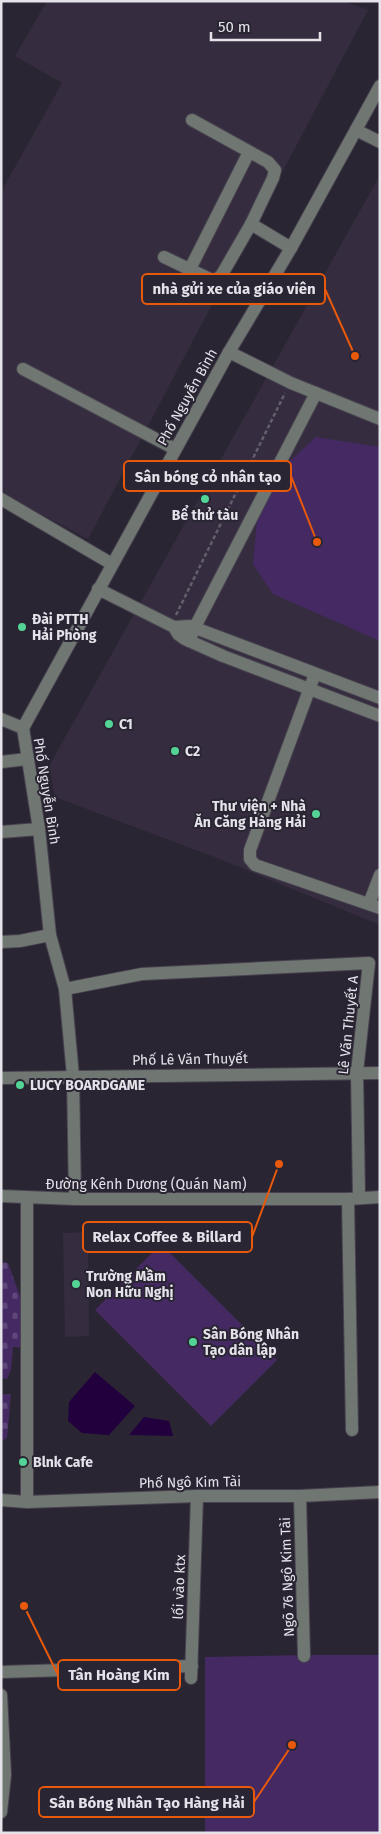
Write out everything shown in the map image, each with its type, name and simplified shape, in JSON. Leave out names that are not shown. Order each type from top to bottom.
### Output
[{"type":"street","name":"Phố Nguyễn Bình","points":[[74,1199],[72,1076],[65,989],[50,935],[39,828],[23,728],[175,449],[229,352],[291,248],[380,86]]},
{"type":"street","points":[[164,256],[214,280],[221,276],[274,178],[275,170],[268,162],[192,120]]},
{"type":"street","points":[[356,130],[380,142]]},
{"type":"street","points":[[190,269],[249,152]]},
{"type":"street","points":[[250,224],[291,248]]},
{"type":"street","points":[[229,352],[290,383],[380,419]]},
{"type":"street","points":[[23,369],[175,449]]},
{"type":"street","points":[[189,641],[316,393]]},
{"type":"street","points":[[1,499],[112,564]]},
{"type":"street","points":[[98,590],[174,627],[195,627],[380,698]]},
{"type":"street","points":[[174,627],[178,634],[189,641],[380,716]]},
{"type":"street","points":[[315,674],[250,850],[250,860],[254,865],[374,906],[380,875]]},
{"type":"street","points":[[1,719],[23,728]]},
{"type":"street","points":[[1,762],[27,759]]},
{"type":"street","points":[[1,832],[39,828]]},
{"type":"street","points":[[1,942],[20,941],[50,935]]},
{"type":"street","name":"Lê Văn Thuyết A","points":[[65,989],[142,974],[369,963],[356,1072],[353,1198],[352,1430]]},
{"type":"street","name":"Phố Lê Văn Thuyết","points":[[1,1078],[380,1073]]},
{"type":"street","name":"Đường Kênh Dương (Quán Nam)","points":[[1,1196],[74,1199],[380,1197]]},
{"type":"street","points":[[27,1198],[27,1502]]},
{"type":"street","name":"Phố Ngô Kim Tài","points":[[1,1500],[27,1502],[197,1496],[300,1496],[380,1492]]},
{"type":"street","name":"lối vào ktx","points":[[1,1672],[192,1672],[197,1496]]},
{"type":"street","name":"Ngõ 76 Ngô Kim Tài","points":[[300,1496],[304,1656]]},
{"type":"street","points":[[1,1695],[3,1775],[1,1812]]},
{"type":"path","points":[[195,627],[175,617],[290,383]]},
{"type":"shaded area","points":[[47,1],[343,1],[368,10],[88,539],[1,493],[1,192],[62,83],[15,56]]},
{"type":"shaded area","points":[[380,175],[380,925],[217,858],[55,797],[49,766]]},
{"type":"shaded area","name":"Trường Mầm Non Hữu Nghị","points":[[88,1232],[89,1336],[65,1337],[63,1233]]},
{"type":"shaded area","points":[[95,1372],[135,1406],[109,1435],[82,1433],[68,1421],[69,1402]]},
{"type":"shaded area","points":[[144,1417],[169,1421],[173,1436],[129,1435]]},
{"type":"green space","points":[[316,437],[380,447],[380,641],[273,594],[253,564],[257,520],[277,473]]},
{"type":"green space","name":"Sân Bóng Nhân Tạo dân lập","points":[[161,1244],[277,1360],[211,1426],[95,1310]]},
{"type":"green space","points":[[1,1262],[8,1263],[25,1310],[25,1348],[13,1347],[11,1369],[7,1379],[1,1378]]},
{"type":"green space","points":[[1,1394],[11,1394],[7,1438],[1,1441]]},
{"type":"green space","points":[[380,1655],[380,1833],[205,1833],[205,1657]]},
{"type":"place","name":"nhà gửi xe của giáo viên","points":[[355,356]]},
{"type":"place","name":"Bể thử tàu","points":[[205,499]]},
{"type":"place","name":"Sân bóng cỏ nhân tạo","points":[[317,542]]},
{"type":"place","name":"Đài PTTH Hải Phòng","points":[[22,627]]},
{"type":"place","name":"C1","points":[[109,724]]},
{"type":"place","name":"C2","points":[[175,751]]},
{"type":"place","name":"Thư viện + Nhà Ăn Căng Hàng Hải","points":[[316,814]]},
{"type":"place","name":"LUCY BOARDGAME","points":[[20,1085]]},
{"type":"place","name":"Relax Coffee & Billard","points":[[279,1164]]},
{"type":"place","name":"Trường Mầm Non Hữu Nghị","points":[[76,1284]]},
{"type":"place","name":"Sân Bóng Nhân Tạo dân lập","points":[[193,1342]]},
{"type":"place","name":"Blnk Cafe","points":[[23,1462]]},
{"type":"place","name":"Tân Hoàng Kim","points":[[24,1606]]},
{"type":"place","name":"Sân Bóng Nhân Tạo Hàng Hải","points":[[292,1745]]}]
